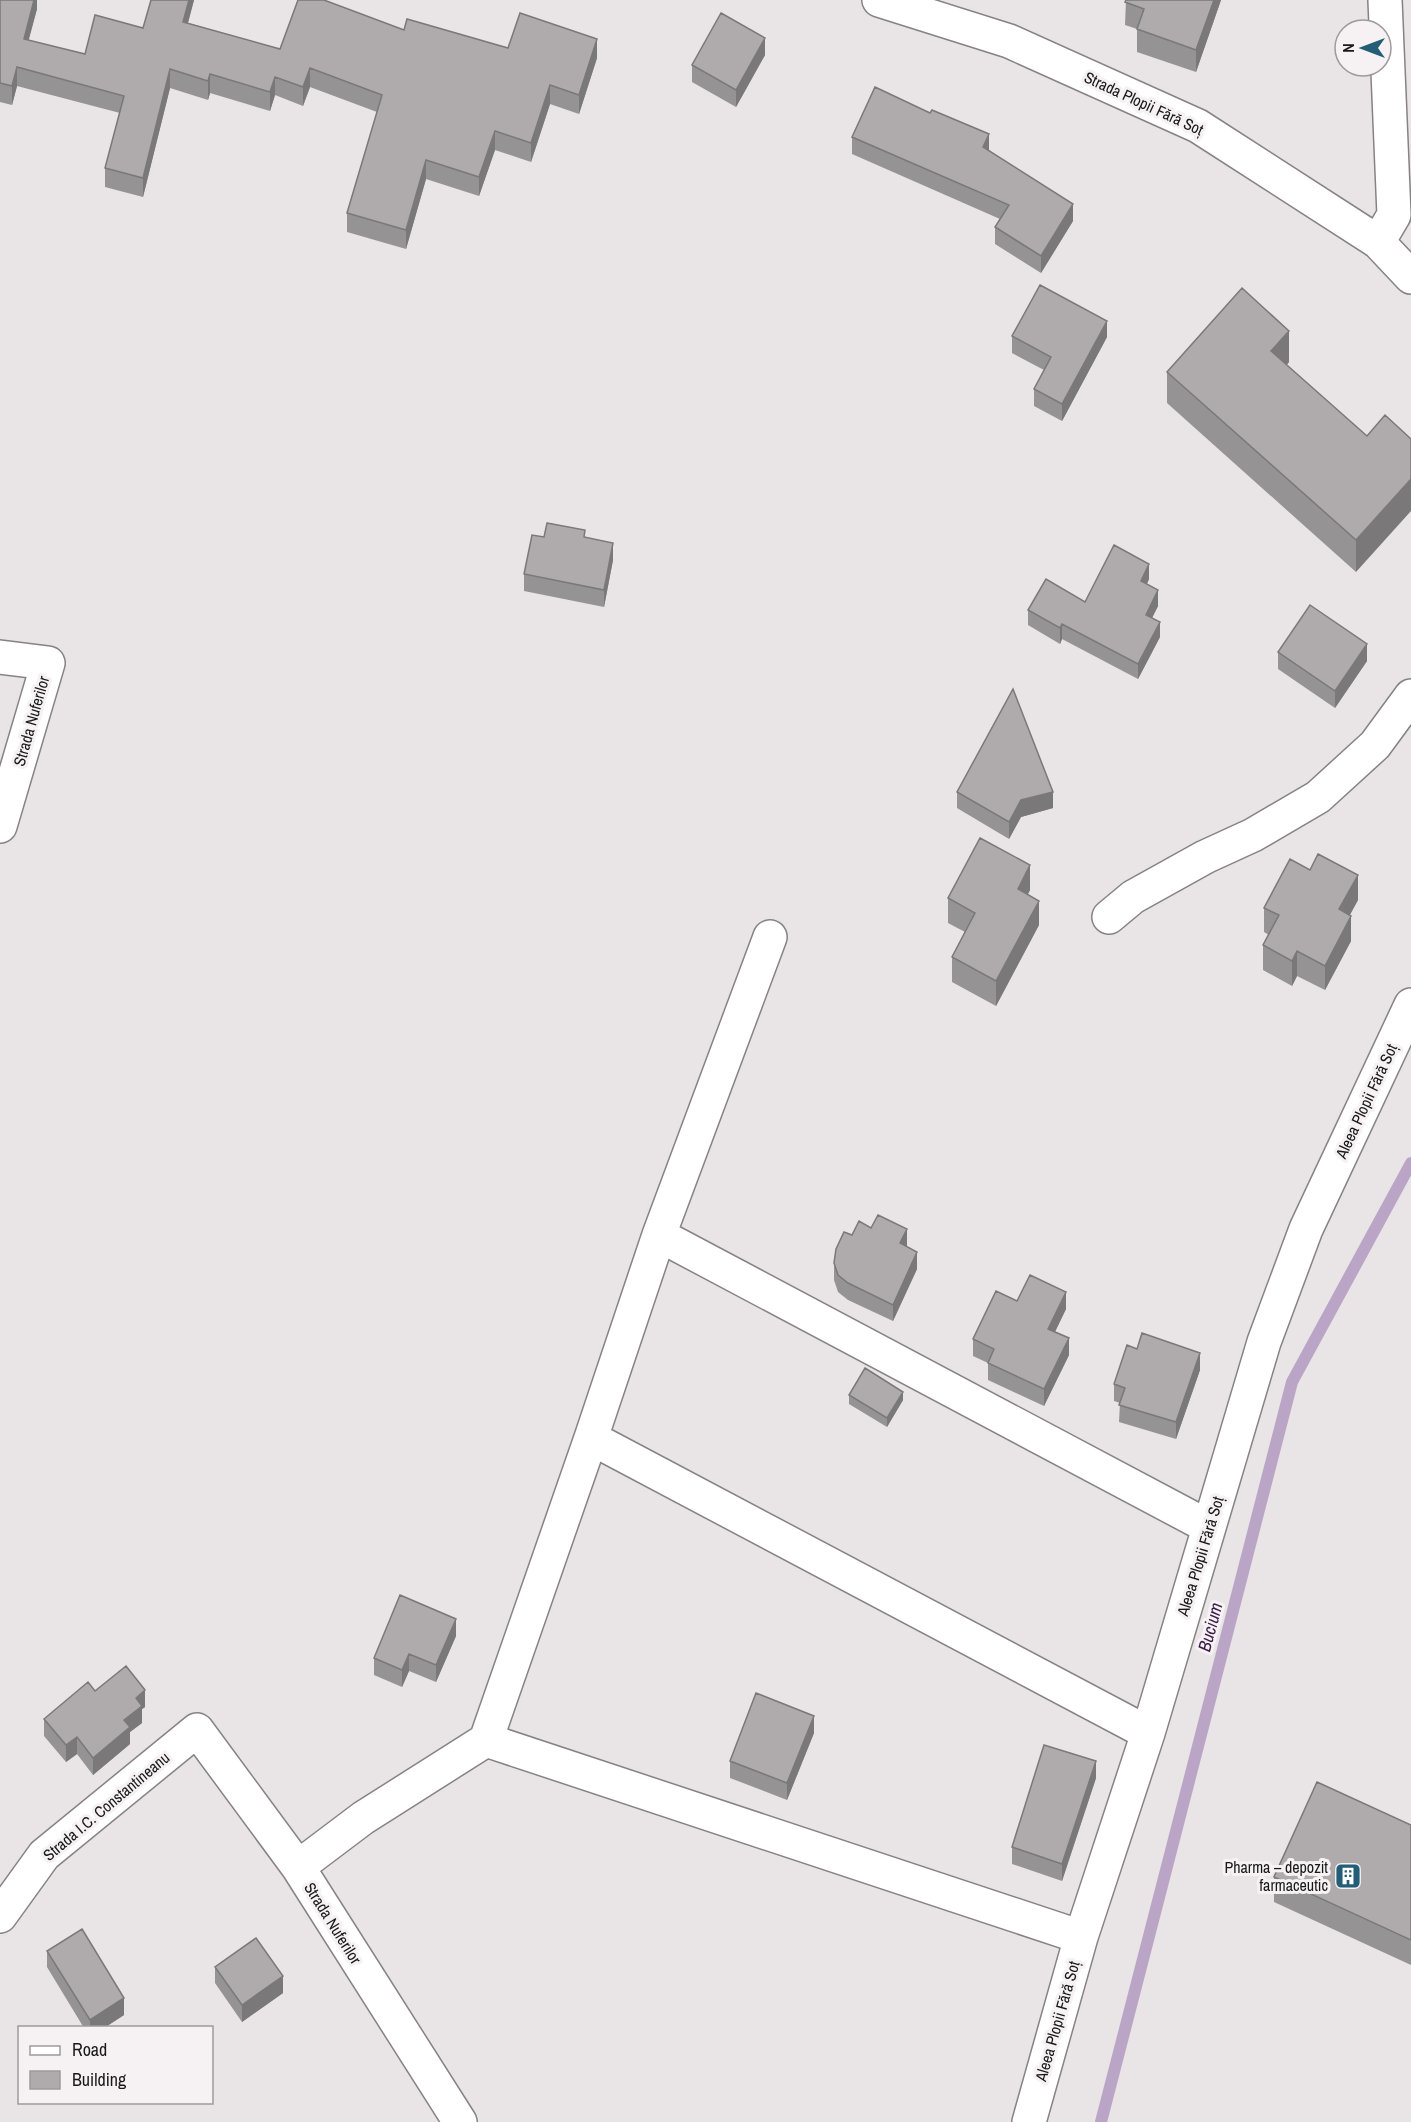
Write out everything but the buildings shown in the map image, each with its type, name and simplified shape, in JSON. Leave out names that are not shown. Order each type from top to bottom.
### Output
[{"type":"street","name":"Strada Plopii Fără Soț","points":[[879,0],[1008,41],[1198,126],[1378,242],[1411,278]]},
{"type":"street","points":[[1378,242],[1394,215],[1385,0]]},
{"type":"street","name":"Strada Nuferilor","points":[[0,657],[48,663],[0,826]]},
{"type":"street","points":[[1109,917],[1133,897],[1205,856],[1253,835],[1318,797],[1375,745],[1411,696]]},
{"type":"street","points":[[298,1867],[363,1818],[486,1740],[659,1235],[770,937]]},
{"type":"street","name":"Aleea Plopii Fără Soț","points":[[1029,2122],[1081,1937],[1148,1733],[1264,1342],[1306,1229],[1411,1005]]},
{"type":"street","points":[[659,1235],[1209,1527]]},
{"type":"street","points":[[591,1438],[1148,1733]]},
{"type":"street","name":"Strada Nuferilor","points":[[197,1730],[298,1867],[460,2122]]},
{"type":"street","name":"Strada I.C. Constantineanu","points":[[0,1916],[44,1855],[197,1730]]},
{"type":"street","points":[[486,1740],[1081,1937]]},
{"type":"waterway","name":"Bucium","points":[[1101,2122],[1292,1382],[1411,1163]]},
{"type":"place","name":"Pharma – depozit farmaceutic","points":[[1348,1876]]}]
